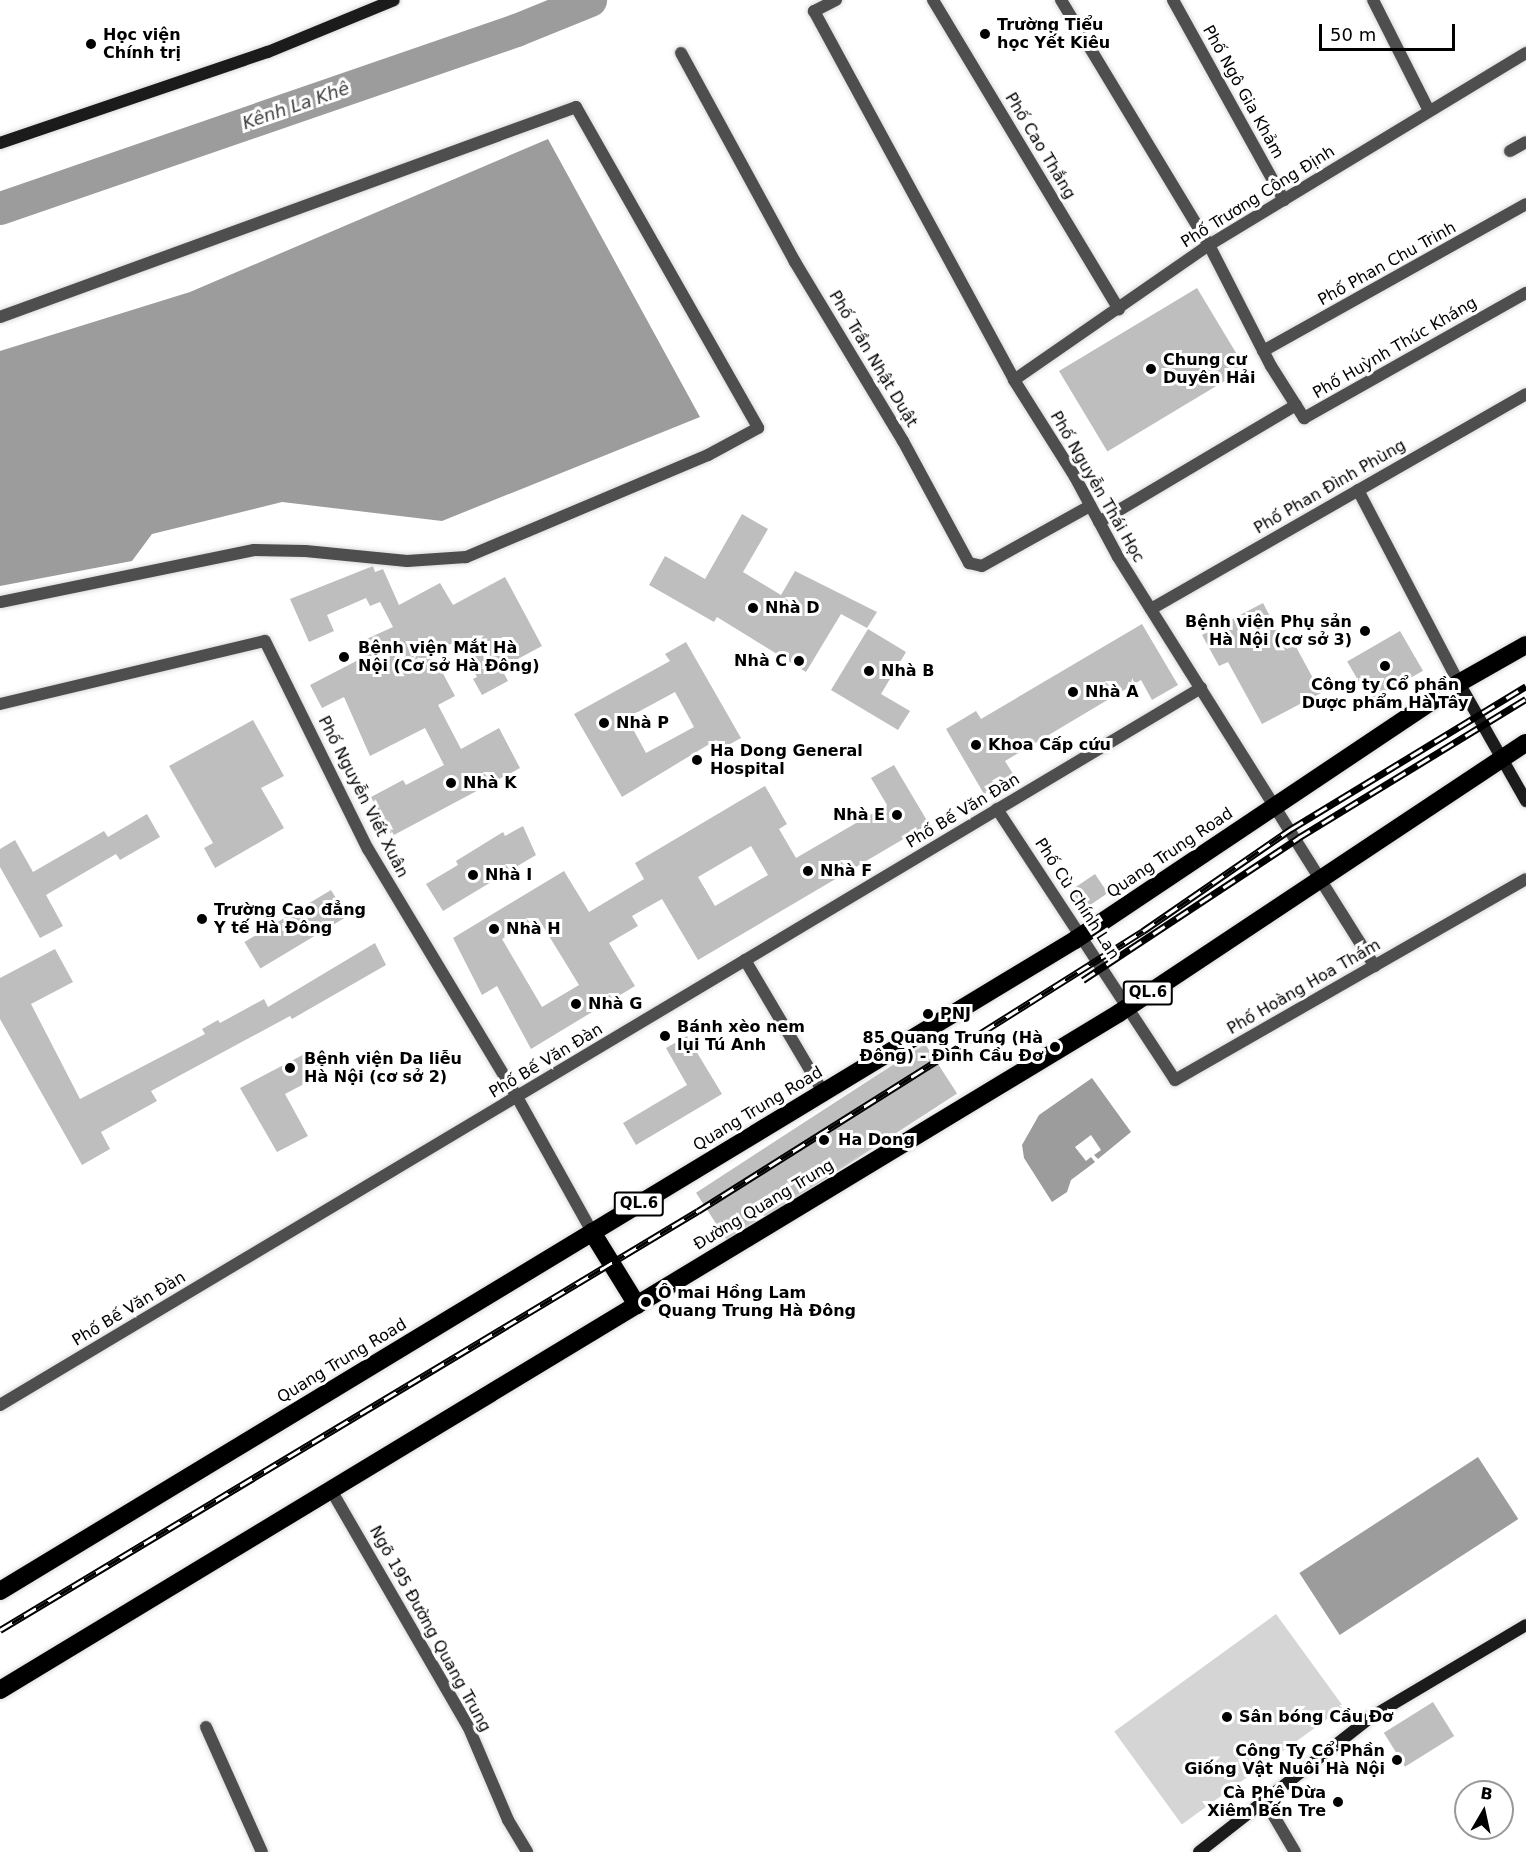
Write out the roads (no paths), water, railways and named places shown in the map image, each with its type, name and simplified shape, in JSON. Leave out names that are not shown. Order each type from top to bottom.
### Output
[{"type":"highway","name":"Quang Trung Road","points":[[0,1591],[1083,935],[1460,682],[1526,645]]},
{"type":"highway","name":"QL.6","points":[[1127,1007],[1526,743]]},
{"type":"highway","name":"Đường Quang Trung","points":[[637,1305],[1127,1007]]},
{"type":"highway","points":[[0,1690],[637,1305],[592,1233]]},
{"type":"street","points":[[0,143],[268,52],[394,0]]},
{"type":"street","name":"Phố Nguyễn Thái Học","points":[[836,0],[814,11],[1014,380],[1151,609],[1273,807],[1375,966]]},
{"type":"street","name":"Phố Cao Thắng","points":[[933,0],[1119,309]]},
{"type":"street","points":[[1061,0],[1209,245],[1263,351],[1296,405]]},
{"type":"street","name":"Phố Ngô Gia Khảm","points":[[1173,0],[1284,200]]},
{"type":"street","points":[[1373,0],[1429,111]]},
{"type":"street","name":"Phố Trần Nhật Duật","points":[[681,52],[795,262],[903,441],[969,564],[982,566],[1090,506]]},
{"type":"street","name":"Phố Trương Công Định","points":[[1014,380],[1209,245],[1526,53]]},
{"type":"street","points":[[0,317],[576,106],[758,428],[708,455],[466,557],[407,561],[305,550],[254,550],[0,602]]},
{"type":"street","points":[[1510,151],[1526,142]]},
{"type":"street","name":"Phố Phan Chu Trinh","points":[[1263,351],[1526,204]]},
{"type":"street","name":"Phố Huỳnh Thúc Kháng","points":[[1099,522],[1296,405],[1305,418],[1526,293]]},
{"type":"street","name":"Phố Phan Đình Phùng","points":[[1151,609],[1526,394]]},
{"type":"street","points":[[1358,490],[1526,801]]},
{"type":"street","name":"Phố Nguyễn Viết Xuân","points":[[0,704],[265,641],[368,849],[517,1097],[592,1233]]},
{"type":"street","name":"Phố Bế Văn Đàn","points":[[0,1405],[1201,688]]},
{"type":"street","name":"Phố Cù Chính Lan","points":[[998,809],[1083,935],[1127,1007]]},
{"type":"street","name":"Phố Hoàng Hoa Thám","points":[[1127,1007],[1175,1080],[1526,879]]},
{"type":"street","points":[[745,960],[823,1092]]},
{"type":"street","name":"Ngõ 195 Đường Quang Trung","points":[[331,1490],[468,1726],[508,1820],[527,1852]]},
{"type":"street","points":[[1199,1852],[1371,1717],[1526,1625]]},
{"type":"street","points":[[206,1727],[262,1852]]},
{"type":"street","points":[[1265,1801],[1295,1852]]},
{"type":"waterway","name":"Kênh La Khê","points":[[0,208],[516,30],[590,0]]},
{"type":"railway","points":[[0,1630],[698,1211],[1143,931],[1291,829],[1526,686]]},
{"type":"railway","points":[[1083,980],[1298,838],[1526,699]]},
{"type":"place","name":"Trường Tiểu học Yết Kiêu","points":[[985,34]]},
{"type":"place","name":"Học viện Chính trị","points":[[91,44]]},
{"type":"place","name":"Chung cư Duyên Hải","points":[[1151,369]]},
{"type":"place","name":"Nhà D","points":[[753,608]]},
{"type":"place","name":"Bệnh viện Phụ sản Hà Nội (cơ sở 3)","points":[[1365,631]]},
{"type":"place","name":"Bệnh viện Mắt Hà Nội (Cơ sở Hà Đông)","points":[[344,657]]},
{"type":"place","name":"Nhà C","points":[[799,661]]},
{"type":"place","name":"Công ty Cổ phần Dược phẩm Hà Tây","points":[[1385,666]]},
{"type":"place","name":"Nhà B","points":[[869,671]]},
{"type":"place","name":"Nhà A","points":[[1073,692]]},
{"type":"place","name":"Nhà P","points":[[604,723]]},
{"type":"place","name":"Khoa Cấp cứu","points":[[976,745]]},
{"type":"place","name":"Ha Dong General Hospital","points":[[697,760]]},
{"type":"place","name":"Nhà K","points":[[451,783]]},
{"type":"place","name":"Nhà E","points":[[897,815]]},
{"type":"place","name":"Nhà F","points":[[808,871]]},
{"type":"place","name":"Nhà I","points":[[473,875]]},
{"type":"place","name":"Trường Cao đẳng Y tế Hà Đông","points":[[202,919]]},
{"type":"place","name":"Nhà H","points":[[494,929]]},
{"type":"place","name":"Nhà G","points":[[576,1004]]},
{"type":"place","name":"PNJ","points":[[928,1014]]},
{"type":"place","name":"Bánh xèo nem lụi Tú Anh","points":[[665,1036]]},
{"type":"place","name":"85 Quang Trung (Hà Đông) - Đình Cầu Đơ","points":[[1055,1047]]},
{"type":"place","name":"Bệnh viện Da liễu Hà Nội (cơ sở 2)","points":[[290,1068]]},
{"type":"place","name":"Ha Dong","points":[[824,1140]]},
{"type":"place","name":"Ô mai Hồng Lam Quang Trung Hà Đông","points":[[646,1302]]},
{"type":"place","name":"Sân bóng Cầu Đơ","points":[[1227,1717]]},
{"type":"place","name":"Công Ty Cổ Phần Giống Vật Nuôi Hà Nội","points":[[1397,1760]]},
{"type":"place","name":"Cà Phê Dừa Xiêm Bến Tre","points":[[1338,1802]]}]
